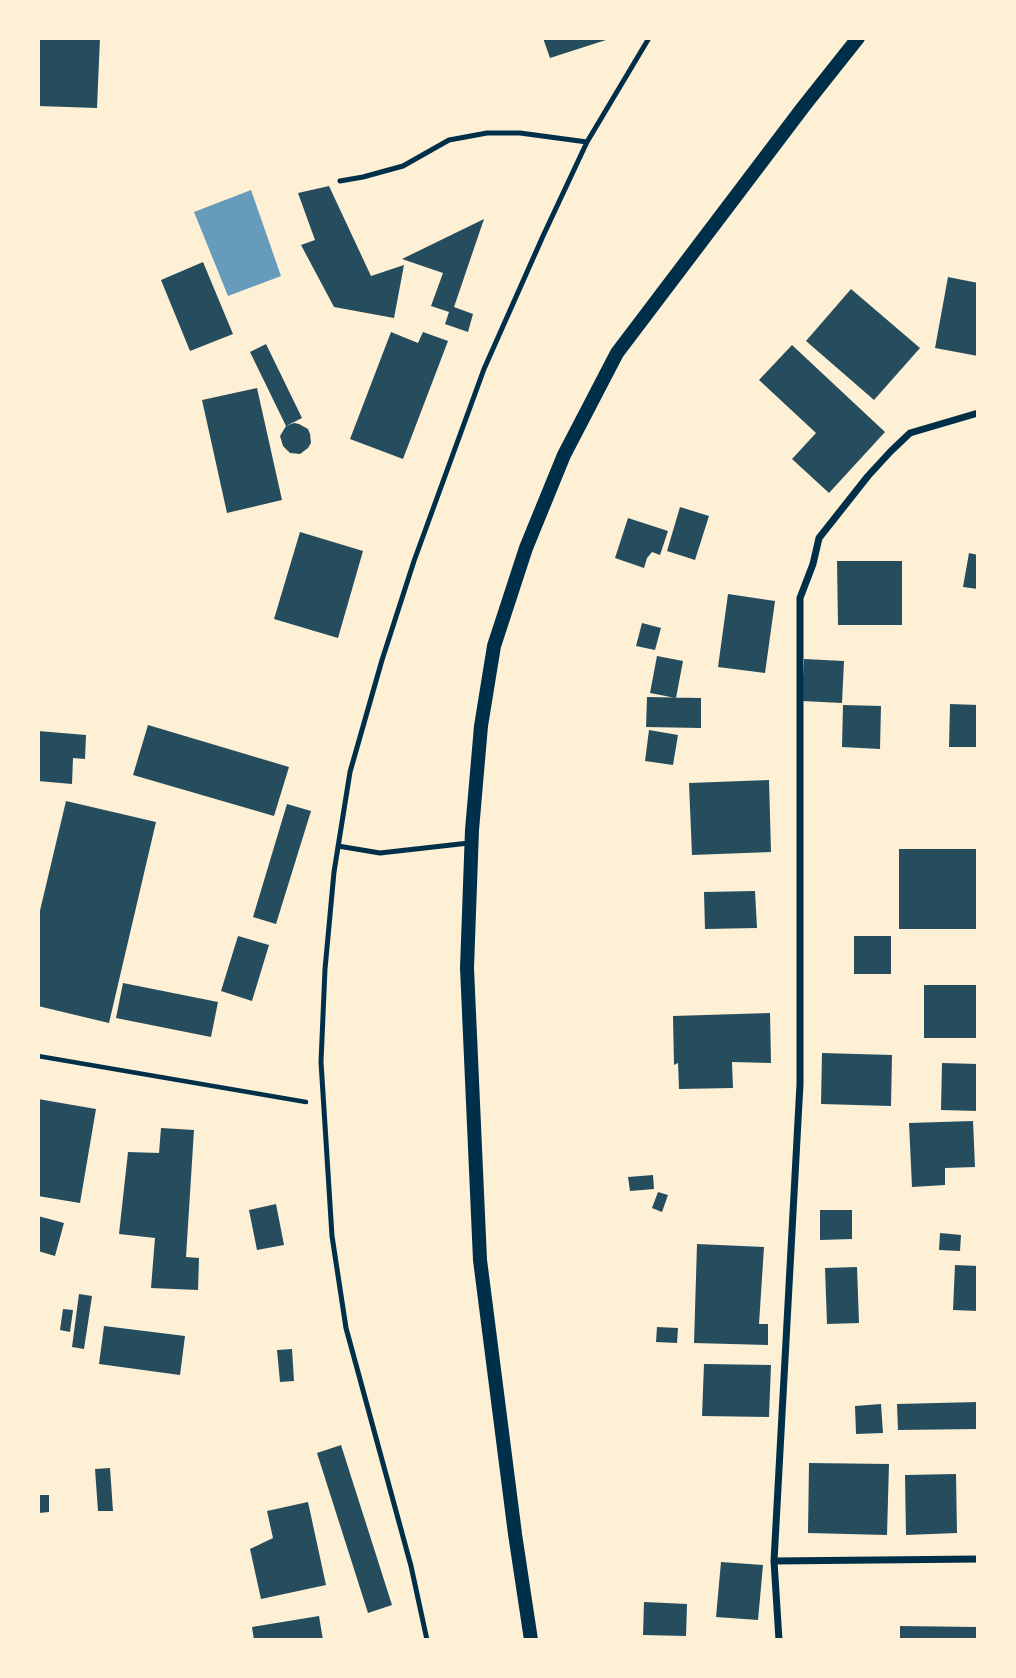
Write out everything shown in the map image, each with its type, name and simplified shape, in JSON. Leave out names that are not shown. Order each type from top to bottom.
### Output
[{"type":"main road","points":[[531,1640],[480,1260],[467,968],[472,842],[481,726],[494,646],[526,548],[564,456],[617,353],[858,38]]},
{"type":"street","points":[[779,1640],[774,1561],[800,1084],[800,598],[813,564],[819,538],[891,451],[910,433],[978,413]]},
{"type":"street","points":[[774,1561],[978,1559]]},
{"type":"lane","points":[[427,1640],[411,1566],[346,1328],[332,1236],[321,1062],[325,969],[338,846],[350,772],[382,660],[414,561],[484,369],[587,142],[649,38]]},
{"type":"lane","points":[[340,181],[403,166],[450,140],[487,133],[520,133],[587,142]]},
{"type":"lane","points":[[338,846],[380,853],[472,842]]},
{"type":"path","points":[[38,1056],[324,1105]]},
{"type":"water","points":[[251,190],[281,276],[228,296],[194,212]]},
{"type":"building","points":[[38,38],[100,38],[97,108],[38,106]]},
{"type":"building","points":[[543,38],[609,38],[609,39],[550,58]]},
{"type":"building","points":[[329,186],[371,276],[404,265],[394,318],[334,307],[301,245],[315,240],[298,193]]},
{"type":"building","points":[[484,219],[454,307],[473,314],[468,332],[445,324],[449,312],[431,306],[443,273],[402,259]]},
{"type":"building","points":[[203,262],[233,334],[190,351],[161,280]]},
{"type":"building","points":[[948,277],[978,283],[978,356],[935,348]]},
{"type":"building","points":[[851,289],[920,348],[874,400],[806,341]]},
{"type":"building","points":[[391,332],[418,343],[423,332],[448,341],[403,459],[350,439]]},
{"type":"building","points":[[266,344],[302,418],[286,426],[250,352]]},
{"type":"building","points":[[792,345],[885,432],[829,493],[792,459],[816,433],[759,380]]},
{"type":"building","points":[[257,388],[282,500],[227,513],[202,400]]},
{"type":"building","points":[[294,423],[308,429],[311,443],[300,454],[290,453],[283,446],[280,436],[286,426]]},
{"type":"building","points":[[680,507],[709,516],[695,560],[667,551]]},
{"type":"building","points":[[628,518],[668,531],[660,555],[652,552],[644,568],[615,558]]},
{"type":"building","points":[[300,532],[363,551],[338,638],[274,619]]},
{"type":"building","points":[[969,553],[978,555],[978,589],[963,587]]},
{"type":"building","points":[[837,561],[902,561],[902,625],[838,625]]},
{"type":"building","points":[[728,594],[775,601],[765,673],[718,667]]},
{"type":"building","points":[[642,623],[661,628],[655,650],[636,646]]},
{"type":"building","points":[[657,656],[683,661],[676,698],[650,693]]},
{"type":"building","points":[[804,659],[844,661],[842,703],[802,701]]},
{"type":"building","points":[[647,697],[701,698],[701,728],[646,727]]},
{"type":"building","points":[[950,704],[978,705],[978,747],[949,747]]},
{"type":"building","points":[[843,705],[881,706],[880,749],[842,747]]},
{"type":"building","points":[[148,725],[289,767],[274,816],[133,775]]},
{"type":"building","points":[[649,730],[678,735],[673,765],[645,761]]},
{"type":"building","points":[[38,731],[86,735],[85,759],[73,758],[72,784],[38,781]]},
{"type":"building","points":[[769,780],[771,852],[692,855],[689,783]]},
{"type":"building","points":[[66,801],[156,822],[109,1023],[38,1006],[38,919]]},
{"type":"building","points":[[287,804],[311,811],[276,924],[253,917]]},
{"type":"building","points":[[899,849],[976,849],[976,929],[899,929]]},
{"type":"building","points":[[755,891],[757,928],[705,929],[704,892]]},
{"type":"building","points":[[238,936],[269,945],[252,1001],[221,991]]},
{"type":"building","points":[[854,936],[891,936],[891,974],[854,974]]},
{"type":"building","points":[[123,983],[218,1002],[211,1037],[116,1018]]},
{"type":"building","points":[[924,985],[978,985],[978,1038],[924,1038]]},
{"type":"building","points":[[770,1013],[771,1063],[732,1062],[733,1088],[679,1089],[678,1063],[674,1065],[673,1016]]},
{"type":"building","points":[[822,1053],[892,1055],[891,1106],[821,1104]]},
{"type":"building","points":[[942,1063],[978,1064],[978,1111],[941,1110]]},
{"type":"building","points":[[38,1099],[96,1109],[80,1203],[38,1196]]},
{"type":"building","points":[[973,1121],[975,1167],[945,1168],[945,1185],[912,1187],[909,1123]]},
{"type":"building","points":[[161,1128],[194,1130],[186,1257],[199,1258],[198,1290],[151,1288],[155,1238],[119,1234],[128,1152],[159,1153]]},
{"type":"building","points":[[653,1175],[654,1189],[630,1191],[628,1177]]},
{"type":"building","points":[[658,1192],[668,1195],[662,1212],[652,1208]]},
{"type":"building","points":[[276,1204],[284,1245],[257,1250],[249,1210]]},
{"type":"building","points":[[820,1210],[852,1210],[852,1239],[820,1240]]},
{"type":"building","points":[[38,1216],[64,1223],[55,1256],[38,1251]]},
{"type":"building","points":[[940,1233],[961,1235],[960,1251],[939,1250]]},
{"type":"building","points":[[697,1244],[764,1247],[759,1324],[768,1324],[768,1345],[694,1343]]},
{"type":"building","points":[[955,1265],[978,1266],[978,1311],[953,1310]]},
{"type":"building","points":[[857,1267],[859,1323],[827,1324],[825,1268]]},
{"type":"building","points":[[79,1294],[92,1296],[84,1349],[72,1347]]},
{"type":"building","points":[[63,1309],[73,1310],[70,1332],[60,1330]]},
{"type":"building","points":[[104,1326],[185,1336],[180,1375],[99,1364]]},
{"type":"building","points":[[657,1327],[678,1328],[677,1343],[656,1342]]},
{"type":"building","points":[[292,1349],[294,1381],[280,1382],[277,1350]]},
{"type":"building","points":[[704,1364],[771,1365],[769,1417],[702,1416]]},
{"type":"building","points":[[978,1402],[978,1429],[898,1430],[897,1404]]},
{"type":"building","points":[[881,1404],[883,1433],[856,1434],[855,1406]]},
{"type":"building","points":[[341,1445],[392,1605],[368,1613],[317,1453]]},
{"type":"building","points":[[809,1463],[889,1464],[887,1535],[808,1533]]},
{"type":"building","points":[[110,1468],[113,1511],[98,1511],[95,1469]]},
{"type":"building","points":[[956,1474],[957,1533],[906,1535],[905,1475]]},
{"type":"building","points":[[38,1495],[49,1495],[49,1512],[39,1513]]},
{"type":"building","points":[[308,1502],[326,1585],[261,1599],[250,1549],[273,1538],[267,1511]]},
{"type":"building","points":[[721,1562],[763,1565],[758,1620],[716,1617]]},
{"type":"building","points":[[644,1602],[687,1604],[686,1636],[643,1635]]},
{"type":"building","points":[[319,1616],[323,1640],[254,1640],[252,1627]]},
{"type":"building","points":[[900,1626],[976,1627],[976,1640],[900,1640]]}]
